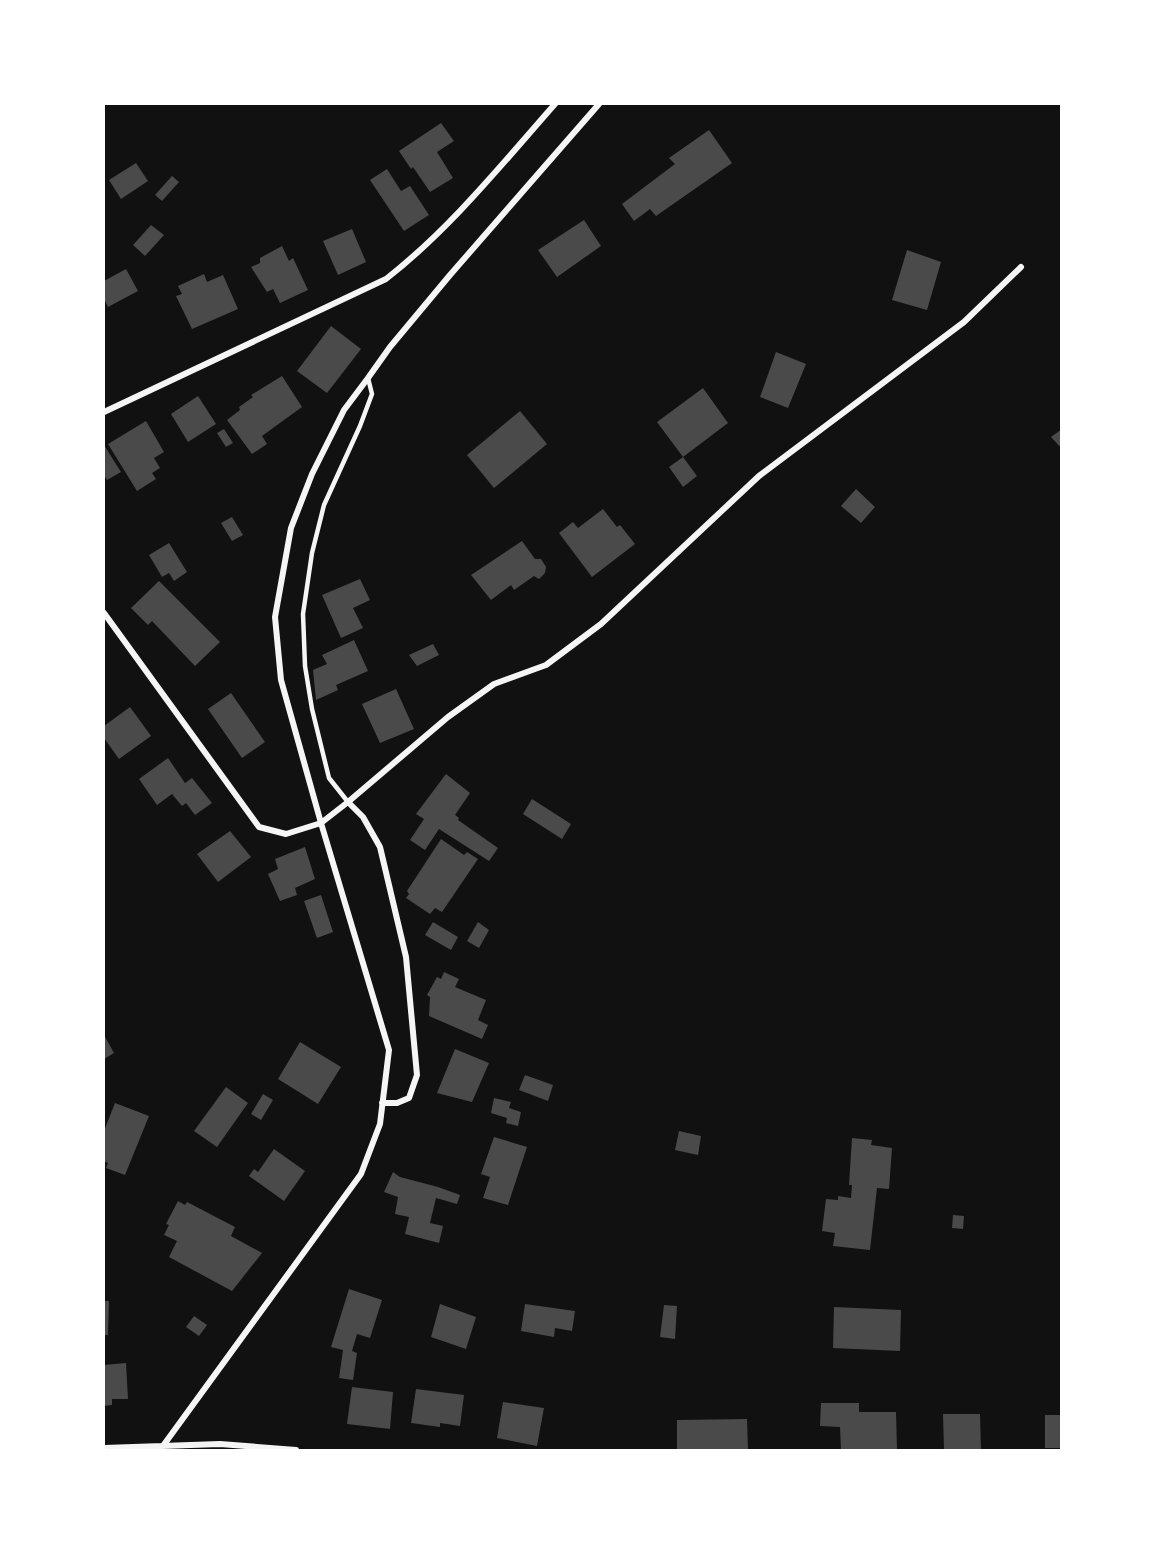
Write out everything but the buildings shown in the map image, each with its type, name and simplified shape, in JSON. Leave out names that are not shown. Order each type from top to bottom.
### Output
[{"type":"street","points":[[104,411],[386,279],[412,258],[475,195],[555,104]]},
{"type":"street","points":[[161,1448],[360,1174],[380,1124],[389,1050],[281,680],[275,617],[291,528],[312,474],[344,410],[390,347],[435,293],[599,104]]},
{"type":"street","points":[[104,613],[259,828],[286,834],[321,822],[448,717],[494,684],[546,665],[601,624],[759,476],[964,322],[1021,267]]},
{"type":"street","points":[[348,802],[363,817],[380,847],[406,957],[417,1075],[409,1098],[382,1103]]},
{"type":"street","points":[[104,1448],[161,1448],[220,1444],[296,1450]]},
{"type":"lane","points":[[348,802],[329,778],[312,709],[305,666],[303,614],[312,553],[324,505],[372,394],[368,378]]}]
